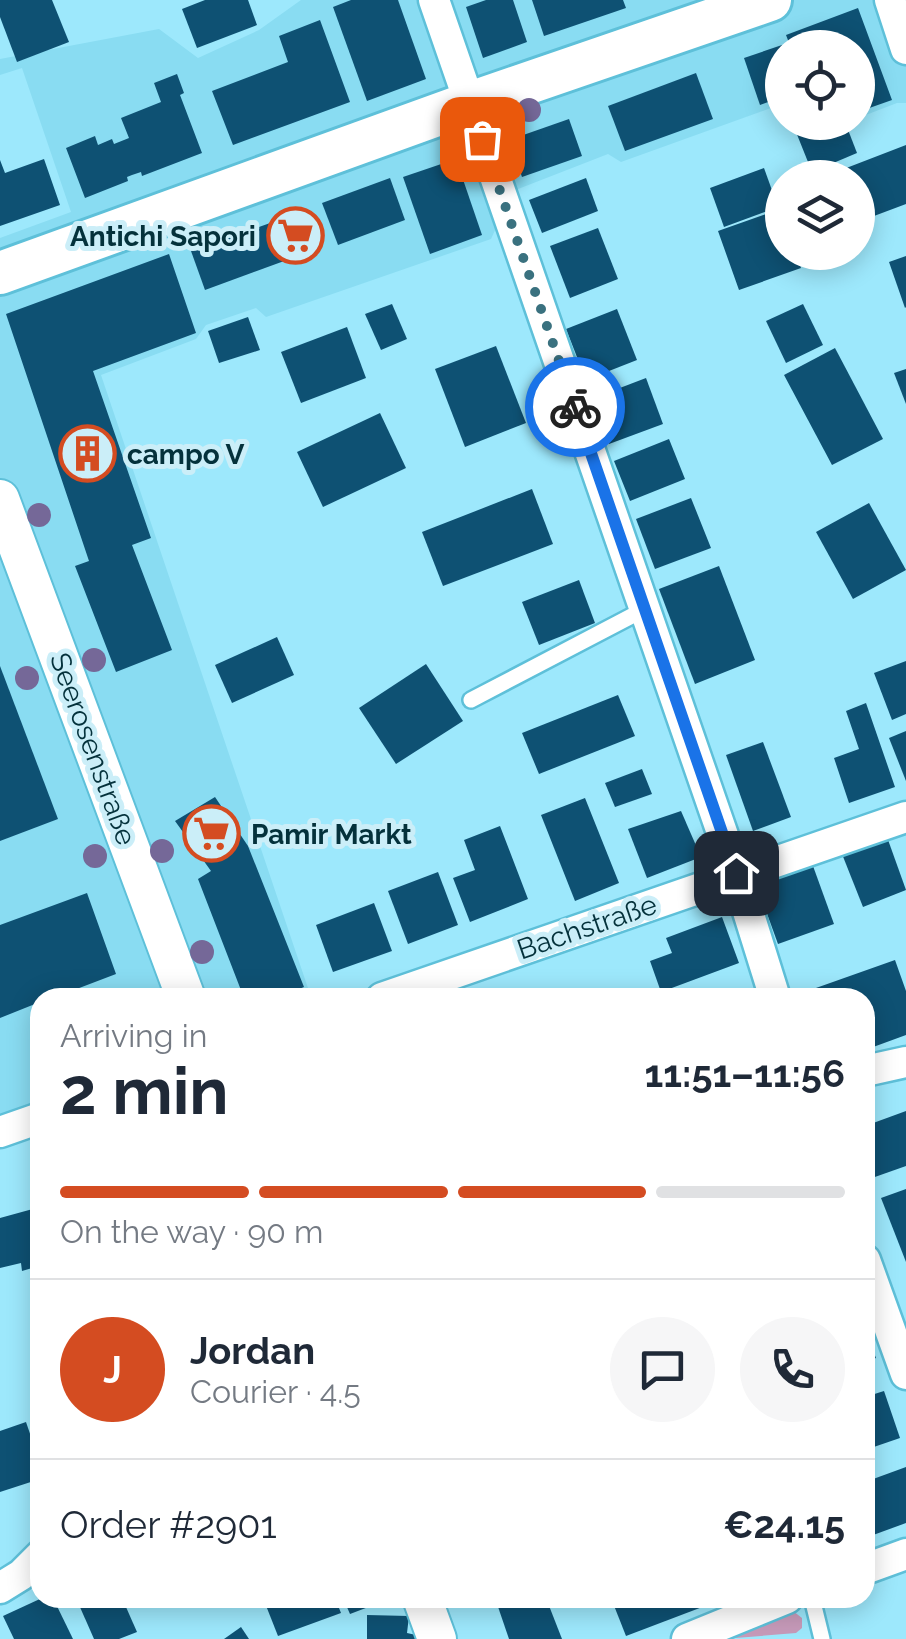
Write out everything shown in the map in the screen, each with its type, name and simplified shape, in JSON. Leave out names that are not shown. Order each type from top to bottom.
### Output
[{"type":"main road","points":[[0,273],[470,102],[770,0]]},
{"type":"street","points":[[434,0],[736,873],[772,988]]},
{"type":"street","points":[[890,0],[906,49]]},
{"type":"street","name":"Seerosenstraße","points":[[0,499],[182,988]]},
{"type":"street","name":"Bachstraße","points":[[411,988],[906,816]]},
{"type":"street","points":[[875,1070],[906,1062]]},
{"type":"street","points":[[0,1132],[30,1122]]},
{"type":"street","points":[[875,1288],[906,1374]]},
{"type":"street","points":[[875,1565],[906,1554]]},
{"type":"street","points":[[0,1588],[30,1567]]},
{"type":"street","points":[[426,1608],[438,1639]]},
{"type":"street","points":[[687,1639],[763,1608]]},
{"type":"lane","points":[[471,700],[645,609]]},
{"type":"lane","points":[[814,1608],[822,1639]]},
{"type":"shaded area","points":[[301,0],[906,0],[906,103],[875,111],[875,30],[765,30],[765,110],[621,162],[608,154],[513,191],[491,239],[266,317],[256,308],[206,325],[196,339],[101,375],[308,988],[30,988],[30,1108],[0,1118],[0,238],[71,212],[22,68],[0,75],[0,59],[159,29],[198,58],[259,30]]},
{"type":"shaded area","points":[[793,1611],[802,1618],[802,1628],[796,1633],[723,1639]]},
{"type":"building","points":[[0,0],[52,0],[69,42],[17,62],[0,17]]},
{"type":"building","points":[[205,0],[248,0],[257,25],[197,48],[182,9]]},
{"type":"building","points":[[351,0],[398,0],[426,79],[367,101],[333,7]]},
{"type":"building","points":[[486,0],[513,0],[527,42],[483,58],[466,7]]},
{"type":"building","points":[[532,0],[623,0],[626,8],[544,36]]},
{"type":"building","points":[[858,8],[866,30],[799,30]]},
{"type":"building","points":[[320,20],[350,102],[233,145],[212,91],[288,62],[279,36]]},
{"type":"building","points":[[765,51],[765,103],[760,105],[744,58]]},
{"type":"building","points":[[875,54],[892,100],[875,106]]},
{"type":"building","points":[[696,73],[713,119],[625,151],[608,106]]},
{"type":"building","points":[[177,74],[184,93],[180,95],[202,153],[142,176],[141,172],[132,175],[127,177],[128,181],[85,198],[66,148],[95,136],[98,145],[129,138],[121,118],[161,102],[154,83]]},
{"type":"building","points":[[569,119],[582,156],[522,177],[509,140]]},
{"type":"building","points":[[799,140],[852,140],[857,153],[840,160],[807,160]]},
{"type":"building","points":[[906,145],[906,204],[875,216],[875,160],[867,160]]},
{"type":"building","points":[[44,159],[60,205],[0,226],[0,160],[5,173]]},
{"type":"building","points":[[456,159],[482,235],[430,254],[403,177]]},
{"type":"building","points":[[764,168],[765,212],[724,227],[710,188]]},
{"type":"building","points":[[390,178],[405,220],[338,245],[322,203]]},
{"type":"building","points":[[586,178],[598,211],[542,233],[529,200]]},
{"type":"building","points":[[304,211],[317,249],[205,290],[191,251]]},
{"type":"building","points":[[765,214],[765,270],[795,270],[739,290],[718,231]]},
{"type":"building","points":[[598,228],[618,279],[570,298],[550,246]]},
{"type":"building","name":"campo V","points":[[169,254],[196,333],[93,371],[151,538],[132,545],[172,650],[116,672],[75,566],[89,561],[6,314]]},
{"type":"building","points":[[906,256],[906,307],[905,308],[889,262]]},
{"type":"building","points":[[392,304],[407,339],[381,350],[365,314]]},
{"type":"building","points":[[803,304],[823,345],[786,363],[766,321]]},
{"type":"building","points":[[617,309],[637,360],[586,380],[566,329]]},
{"type":"building","points":[[248,317],[260,350],[219,363],[208,331]]},
{"type":"building","points":[[347,327],[366,378],[301,403],[281,352]]},
{"type":"building","points":[[496,346],[526,423],[465,447],[435,369]]},
{"type":"building","points":[[835,348],[883,439],[832,465],[784,375]]},
{"type":"building","points":[[906,369],[906,404],[894,373]]},
{"type":"building","points":[[646,378],[663,424],[609,444],[591,399]]},
{"type":"building","points":[[380,413],[406,468],[323,507],[297,452]]},
{"type":"building","points":[[669,439],[685,479],[630,501],[614,461]]},
{"type":"building","points":[[532,489],[553,544],[443,586],[422,532]]},
{"type":"building","points":[[691,498],[711,548],[655,569],[636,519]]},
{"type":"building","points":[[869,503],[906,570],[853,599],[816,532]]},
{"type":"building","points":[[719,566],[755,660],[695,684],[659,589]]},
{"type":"building","points":[[579,580],[595,623],[539,645],[522,602]]},
{"type":"building","points":[[277,637],[294,675],[232,703],[215,665]]},
{"type":"building","points":[[906,661],[906,714],[892,720],[874,673]]},
{"type":"building","points":[[426,664],[463,721],[396,764],[359,708]]},
{"type":"building","points":[[0,666],[58,819],[0,841]]},
{"type":"building","points":[[618,695],[635,736],[539,774],[522,733]]},
{"type":"building","points":[[866,703],[895,787],[849,803],[834,758],[859,749],[846,711]]},
{"type":"building","points":[[906,731],[906,781],[889,738]]},
{"type":"building","points":[[763,742],[791,817],[753,831],[726,755]]},
{"type":"building","points":[[642,769],[652,794],[615,807],[605,783]]},
{"type":"building","points":[[215,797],[248,846],[304,987],[240,988],[198,879],[211,871],[175,821]]},
{"type":"building","points":[[585,798],[619,883],[575,901],[541,815]]},
{"type":"building","points":[[681,811],[701,857],[647,878],[628,829]]},
{"type":"building","points":[[500,826],[528,899],[470,922],[453,878],[475,870],[464,840]]},
{"type":"building","points":[[887,837],[906,890],[863,907],[842,854]]},
{"type":"building","points":[[813,866],[834,924],[778,944],[757,886]]},
{"type":"building","points":[[438,872],[458,925],[408,944],[388,891]]},
{"type":"building","points":[[87,893],[116,974],[79,988],[30,988],[30,1006],[0,1018],[0,925]]},
{"type":"building","points":[[374,903],[392,951],[333,972],[316,925]]},
{"type":"building","points":[[722,917],[739,963],[672,988],[660,988],[650,961],[672,953],[666,938]]},
{"type":"building","points":[[895,960],[906,991],[906,1035],[875,1046],[875,988],[816,988]]},
{"type":"building","points":[[906,1111],[906,1166],[875,1177],[875,1122]]},
{"type":"building","points":[[906,1189],[906,1262],[881,1198]]},
{"type":"building","points":[[30,1210],[30,1269],[22,1271],[21,1263],[0,1268],[0,1218]]},
{"type":"building","points":[[884,1391],[900,1438],[875,1447],[875,1394]]},
{"type":"building","points":[[26,1422],[30,1434],[30,1482],[0,1492],[0,1431]]},
{"type":"building","points":[[906,1467],[906,1523],[875,1534],[875,1478]]},
{"type":"building","points":[[30,1604],[30,1608],[58,1608],[73,1639],[14,1639],[3,1616]]},
{"type":"building","points":[[80,1608],[126,1608],[137,1632],[119,1639],[94,1639]]},
{"type":"building","points":[[267,1608],[339,1608],[341,1613],[278,1636]]},
{"type":"building","points":[[498,1608],[550,1608],[562,1639],[509,1639]]},
{"type":"building","points":[[615,1608],[700,1608],[626,1636]]},
{"type":"building","points":[[367,1615],[409,1616],[407,1633],[416,1635],[415,1639],[367,1639]]},
{"type":"building","points":[[241,1627],[249,1639],[224,1639]]},
{"type":"way so far","points":[[482,139],[575,407]]},
{"type":"place","name":"Antichi Sapori","points":[[295,236]]},
{"type":"place","name":"campo V","points":[[88,454]]},
{"type":"place","name":"Pamir Markt","points":[[212,834]]},
{"type":"route","points":[[575,407],[736,873]]}]
